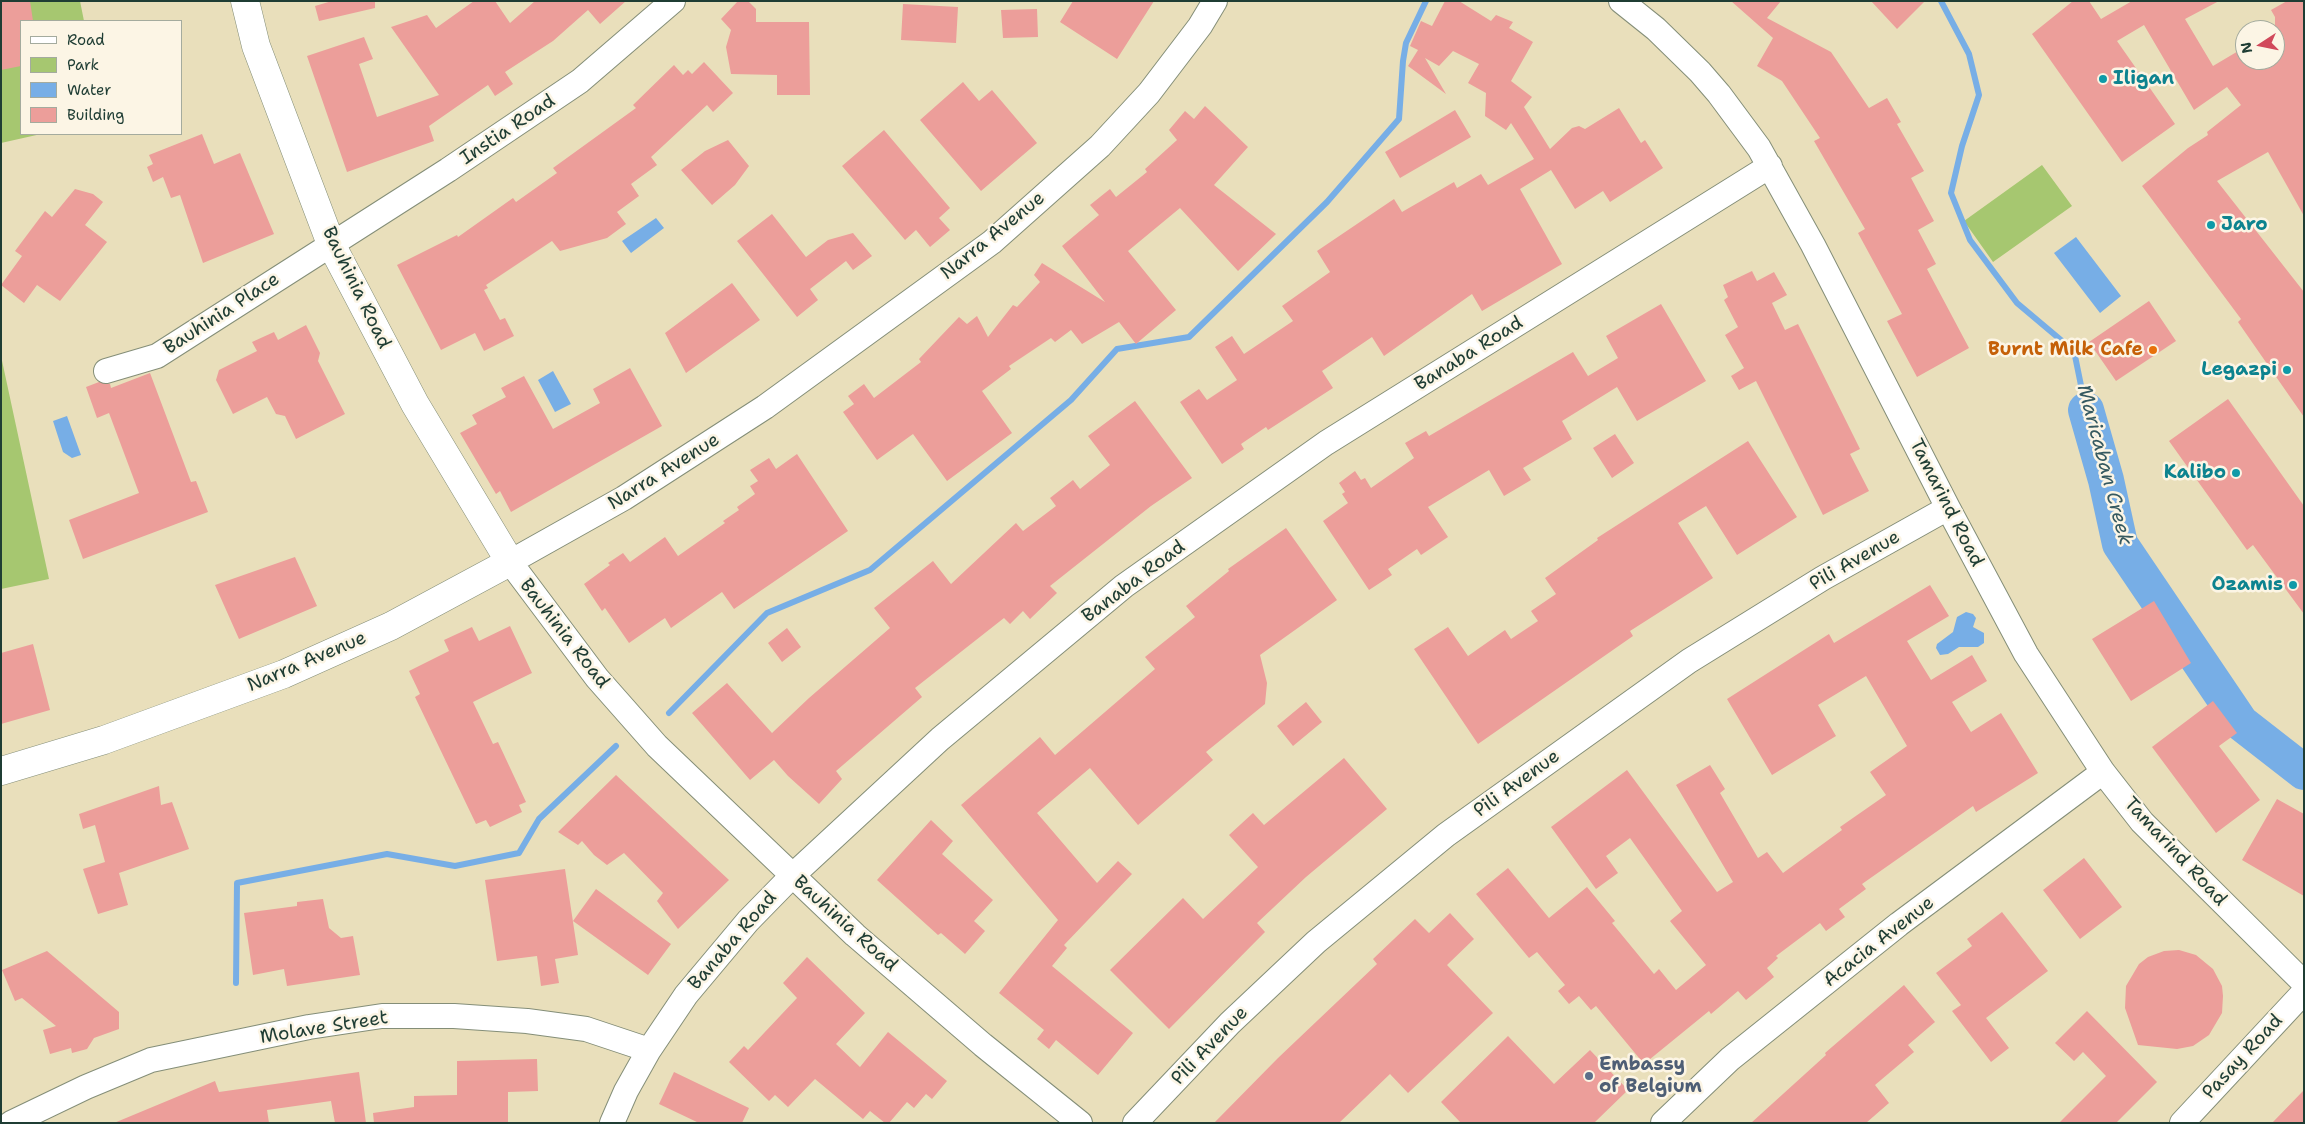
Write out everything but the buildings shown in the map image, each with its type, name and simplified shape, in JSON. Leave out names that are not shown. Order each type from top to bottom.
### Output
[{"type":"street","name":"Bauhinia Road","points":[[245,1],[256,46],[331,244],[414,404],[510,562],[597,678],[657,746],[855,935],[976,1039],[1080,1123]]},
{"type":"street","name":"Instia Road","points":[[331,244],[448,170],[580,81],[673,1]]},
{"type":"street","name":"Narra Avenue","points":[[1,771],[104,740],[284,674],[391,626],[624,498],[765,407],[992,242],[1100,146],[1149,93],[1200,26],[1214,1]]},
{"type":"street","name":"Tamarind Road","points":[[1621,1],[1656,29],[1700,72],[1719,94],[1770,166],[2026,654],[2103,772],[2142,822],[2304,983]]},
{"type":"street","name":"Banaba Road","points":[[612,1123],[626,1091],[649,1050],[692,988],[748,921],[792,876],[940,739],[1124,586],[1326,444],[1770,166]]},
{"type":"street","name":"Bauhinia Place","points":[[106,372],[157,356],[331,244]]},
{"type":"street","name":"Pili Avenue","points":[[1135,1123],[1230,1024],[1316,942],[1446,835],[1689,661],[1823,578],[1948,508]]},
{"type":"street","name":"Acacia Avenue","points":[[1663,1123],[1730,1060],[1853,961],[2103,772]]},
{"type":"street","name":"Pasay Road","points":[[2182,1123],[2304,992]]},
{"type":"street","name":"Molave Street","points":[[11,1123],[152,1060],[309,1027],[382,1016],[454,1016],[527,1020],[586,1029],[649,1050]]},
{"type":"green space","points":[[1,1],[80,1],[84,20],[20,20],[20,135],[37,135],[1,143]]},
{"type":"green space","points":[[2042,165],[2072,206],[1993,262],[1964,221]]},
{"type":"green space","points":[[1,356],[49,579],[1,589]]},
{"type":"water","points":[[656,218],[664,228],[631,253],[622,241]]},
{"type":"water","points":[[2076,237],[2121,296],[2100,313],[2054,253]]},
{"type":"water","points":[[553,371],[571,404],[555,412],[538,380]]},
{"type":"water","points":[[67,416],[81,455],[72,458],[63,452],[53,421]]},
{"type":"water","points":[[1966,612],[1973,614],[1976,618],[1973,627],[1984,633],[1984,643],[1978,647],[1959,647],[1948,654],[1940,655],[1936,648],[1937,644],[1953,632],[1957,617]]},
{"type":"waterway","points":[[669,713],[767,613],[870,570],[1071,400],[1117,349],[1189,337],[1327,202],[1399,119],[1406,43],[1426,1]]},
{"type":"waterway","name":"Maricaban Creek","points":[[1941,1],[1969,54],[1979,95],[1962,146],[1951,193],[1970,240],[2017,303],[2074,351],[2086,410]]},
{"type":"waterway","name":"Maricaban Creek","points":[[2086,410],[2106,480],[2120,544],[2241,723],[2304,772]]},
{"type":"waterway","points":[[236,983],[237,883],[387,854],[455,866],[519,853],[539,819],[616,746]]},
{"type":"place","name":"Iligan","points":[[2103,79]]},
{"type":"place","name":"Jaro","points":[[2211,225]]},
{"type":"place","name":"Burnt Milk Cafe","points":[[2153,350]]},
{"type":"place","name":"Legazpi","points":[[2287,370]]},
{"type":"place","name":"Kalibo","points":[[2236,473]]},
{"type":"place","name":"Ozamis","points":[[2293,585]]},
{"type":"place","name":"Embassy of Belgium","points":[[1589,1076]]}]
